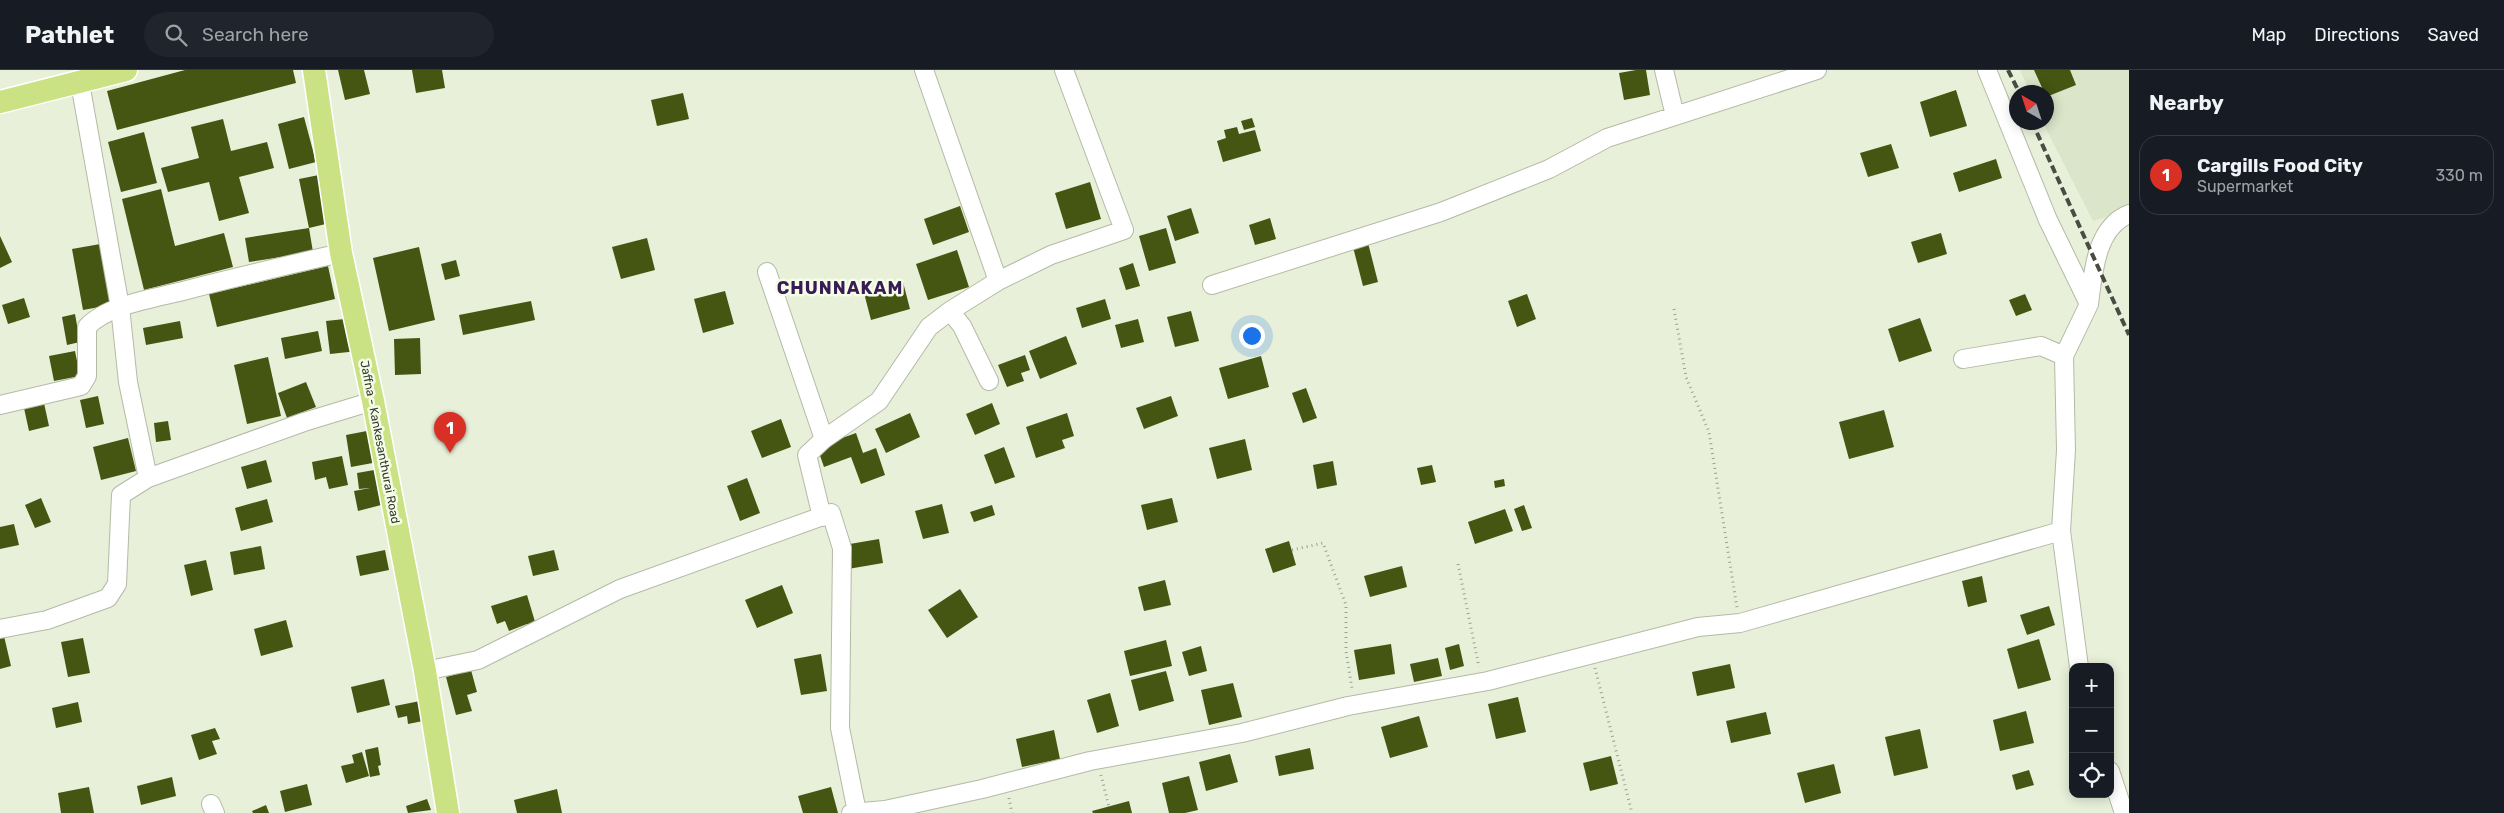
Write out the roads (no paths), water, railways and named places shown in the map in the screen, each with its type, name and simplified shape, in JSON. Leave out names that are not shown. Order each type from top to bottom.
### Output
[{"type":"main road","points":[[0,102],[126,70]]},
{"type":"main road","name":"Jaffna - Kankesanthurai Road","points":[[314,70],[341,253],[372,401],[424,671],[447,813]]},
{"type":"street","points":[[924,70],[998,281]]},
{"type":"street","points":[[822,517],[807,455],[824,439],[879,401],[929,327],[950,311],[998,281],[1051,255],[1124,230],[1064,70]]},
{"type":"street","points":[[1664,70],[1675,116]]},
{"type":"street","points":[[1212,285],[1441,212],[1548,169],[1607,138],[1817,70]]},
{"type":"street","points":[[1987,70],[2048,220],[2089,304]]},
{"type":"street","points":[[80,83],[120,308],[128,382],[148,478]]},
{"type":"street","points":[[2078,663],[2061,531],[2066,450],[2064,356],[2089,304],[2094,258],[2116,219],[2129,214]]},
{"type":"street","points":[[0,405],[80,386],[87,376],[87,327],[92,321],[120,308],[246,275],[341,253]]},
{"type":"street","points":[[767,272],[824,439]]},
{"type":"street","points":[[950,311],[962,326],[989,381]]},
{"type":"street","points":[[1963,359],[2041,346],[2064,356]]},
{"type":"street","points":[[0,629],[47,620],[108,598],[117,584],[121,495],[148,478],[304,422],[372,401]]},
{"type":"street","points":[[424,671],[478,660],[620,589],[831,513],[842,548],[840,728],[854,812],[885,810],[972,792],[1097,760],[1242,732],[1355,704],[1483,682],[1698,627],[1740,623],[2061,531]]},
{"type":"street","points":[[2114,783],[2124,813]]},
{"type":"railway","points":[[2008,70],[2016,85]]},
{"type":"railway","points":[[2036,130],[2129,335]]},
{"type":"place","name":"Cargills Food City","points":[[450,453]]},
{"type":"district","name":"CHUNNAKAM","points":[[840,288]]}]
